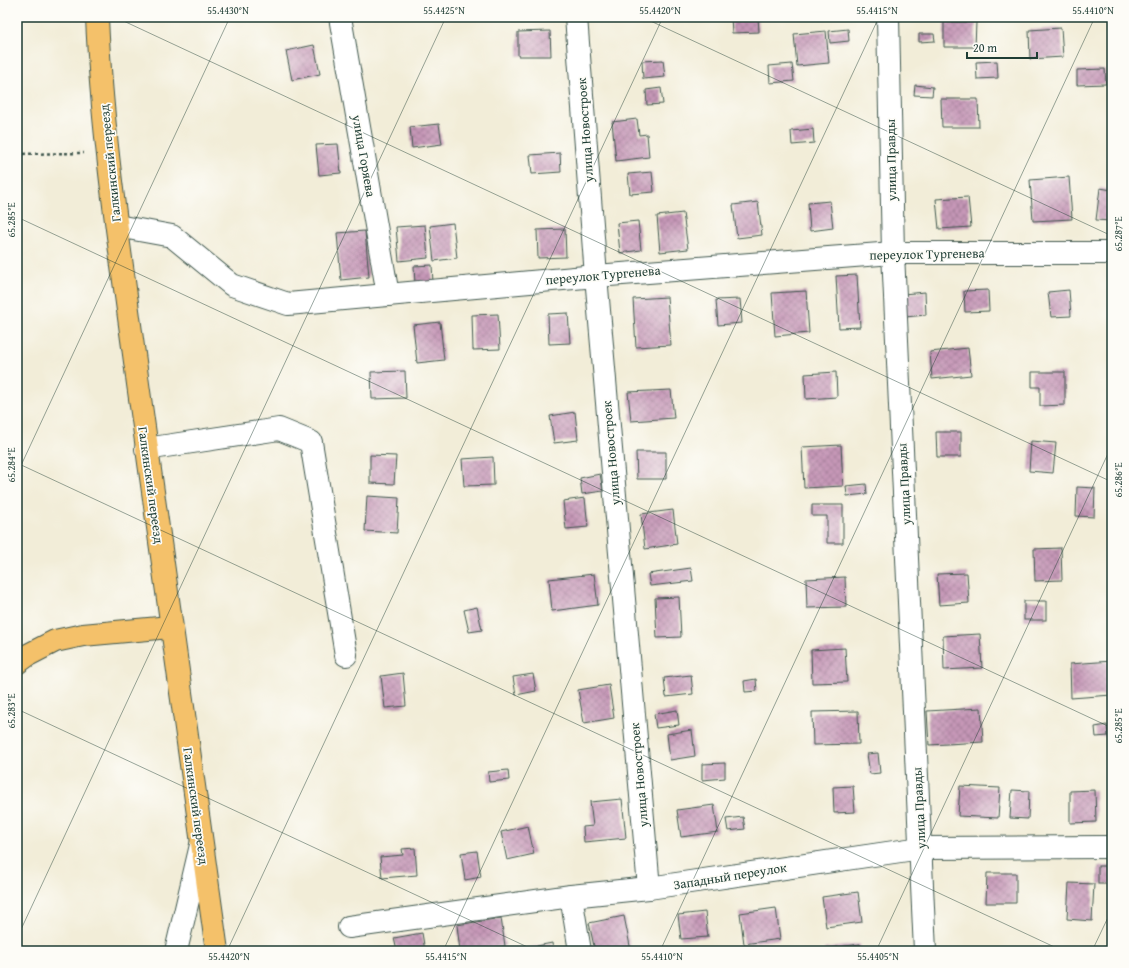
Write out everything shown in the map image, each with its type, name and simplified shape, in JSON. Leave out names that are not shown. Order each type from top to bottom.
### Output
[{"type":"main road","name":"Галкинский переезд","points":[[97,17],[107,152],[170,627],[217,951]]},
{"type":"main road","points":[[17,663],[28,655],[56,641],[82,635],[170,627]]},
{"type":"street","name":"улица Горяева","points":[[340,17],[388,295]]},
{"type":"street","name":"улица Новостроек","points":[[576,17],[596,276],[649,888]]},
{"type":"street","name":"улица Правды","points":[[888,17],[893,253],[925,951]]},
{"type":"street","name":"переулок Тургенева","points":[[117,226],[172,236],[232,285],[288,304],[596,276],[893,253],[1112,253]]},
{"type":"street","points":[[146,449],[279,429],[311,442],[346,655]]},
{"type":"street","points":[[176,951],[202,845]]},
{"type":"street","name":"Западный переулок","points":[[348,927],[571,896],[649,888],[921,848],[1112,846]]},
{"type":"street","points":[[571,896],[580,951]]},
{"type":"path","points":[[17,154],[107,152]]},
{"type":"building","points":[[731,17],[758,17],[759,32],[732,33]]},
{"type":"building","points":[[944,22],[976,22],[975,47],[944,47]]},
{"type":"building","points":[[1061,28],[1063,57],[1030,59],[1029,30]]},
{"type":"building","points":[[848,29],[849,41],[830,43],[829,31]]},
{"type":"building","points":[[550,31],[551,56],[518,56],[518,32]]},
{"type":"building","points":[[826,31],[829,63],[797,66],[794,34]]},
{"type":"building","points":[[919,34],[934,34],[935,41],[919,42]]},
{"type":"building","points":[[314,45],[320,74],[292,80],[286,51]]},
{"type":"building","points":[[663,60],[665,77],[643,79],[642,61]]},
{"type":"building","points":[[997,61],[998,78],[977,79],[976,62]]},
{"type":"building","points":[[792,64],[794,81],[770,83],[769,66]]},
{"type":"building","points":[[1105,69],[1106,84],[1077,85],[1077,70]]},
{"type":"building","points":[[915,85],[933,87],[932,96],[914,95]]},
{"type":"building","points":[[661,88],[663,104],[647,105],[646,90]]},
{"type":"building","points":[[941,99],[978,99],[979,127],[942,127]]},
{"type":"building","points":[[637,119],[639,135],[647,134],[649,157],[616,161],[612,122]]},
{"type":"building","points":[[439,124],[442,144],[412,148],[410,127]]},
{"type":"building","points":[[813,129],[814,143],[792,145],[791,131]]},
{"type":"building","points":[[338,144],[341,173],[319,175],[316,145]]},
{"type":"building","points":[[560,153],[561,172],[532,174],[530,155]]},
{"type":"building","points":[[652,172],[654,192],[630,194],[628,174]]},
{"type":"building","points":[[1069,177],[1072,219],[1033,221],[1030,180]]},
{"type":"building","points":[[1100,188],[1112,190],[1111,221],[1096,220]]},
{"type":"building","points":[[968,197],[971,227],[939,229],[936,199]]},
{"type":"building","points":[[830,201],[833,228],[810,231],[808,203]]},
{"type":"building","points":[[758,202],[762,235],[737,238],[733,205]]},
{"type":"building","points":[[683,213],[688,249],[660,252],[657,216]]},
{"type":"building","points":[[638,221],[641,250],[620,253],[617,223]]},
{"type":"building","points":[[453,223],[457,258],[434,261],[430,226]]},
{"type":"building","points":[[425,225],[428,258],[399,261],[396,227]]},
{"type":"building","points":[[565,229],[566,257],[538,258],[537,230]]},
{"type":"building","points":[[365,231],[369,277],[341,280],[337,233]]},
{"type":"building","points":[[432,265],[433,283],[415,284],[414,266]]},
{"type":"building","points":[[857,275],[860,327],[839,328],[836,276]]},
{"type":"building","points":[[988,290],[989,311],[965,312],[964,291]]},
{"type":"building","points":[[1069,290],[1071,316],[1051,317],[1048,292]]},
{"type":"building","points":[[806,291],[809,333],[775,336],[772,293]]},
{"type":"building","points":[[925,292],[926,315],[905,317],[903,294]]},
{"type":"building","points":[[667,297],[671,345],[636,347],[633,299]]},
{"type":"building","points":[[740,299],[742,323],[718,325],[716,300]]},
{"type":"building","points":[[568,313],[570,343],[549,344],[548,314]]},
{"type":"building","points":[[498,314],[500,349],[473,350],[472,315]]},
{"type":"building","points":[[440,322],[444,360],[417,363],[413,325]]},
{"type":"building","points":[[968,348],[971,375],[932,379],[930,352]]},
{"type":"building","points":[[405,371],[406,398],[372,399],[371,372]]},
{"type":"building","points":[[836,372],[837,397],[806,399],[805,374]]},
{"type":"building","points":[[1032,372],[1065,372],[1065,405],[1040,406],[1040,387],[1032,387]]},
{"type":"building","points":[[671,390],[674,418],[631,421],[628,392]]},
{"type":"building","points":[[575,412],[578,440],[554,443],[550,416]]},
{"type":"building","points":[[936,432],[961,432],[961,457],[937,457]]},
{"type":"building","points":[[1031,441],[1056,443],[1053,473],[1029,471]]},
{"type":"building","points":[[841,445],[843,486],[804,488],[802,447]]},
{"type":"building","points":[[636,452],[666,452],[666,479],[637,479]]},
{"type":"building","points":[[370,455],[396,456],[394,484],[370,483]]},
{"type":"building","points":[[493,457],[494,485],[464,486],[462,459]]},
{"type":"building","points":[[600,474],[603,491],[582,494],[580,478]]},
{"type":"building","points":[[866,484],[867,494],[847,496],[846,486]]},
{"type":"building","points":[[1077,487],[1095,488],[1094,517],[1076,516]]},
{"type":"building","points":[[367,496],[399,498],[397,533],[365,531]]},
{"type":"building","points":[[585,498],[588,527],[566,529],[563,501]]},
{"type":"building","points":[[812,505],[843,505],[843,543],[827,543],[827,516],[812,516]]},
{"type":"building","points":[[673,510],[677,544],[645,549],[641,514]]},
{"type":"building","points":[[1061,548],[1062,580],[1035,581],[1034,549]]},
{"type":"building","points":[[691,568],[693,581],[650,586],[648,574]]},
{"type":"building","points":[[967,573],[969,603],[939,605],[937,574]]},
{"type":"building","points":[[594,574],[598,605],[552,611],[549,579]]},
{"type":"building","points":[[845,577],[846,607],[807,608],[806,579]]},
{"type":"building","points":[[679,597],[681,637],[657,638],[655,598]]},
{"type":"building","points":[[1024,601],[1046,601],[1046,620],[1024,620]]},
{"type":"building","points":[[477,607],[482,630],[469,632],[464,610]]},
{"type":"building","points":[[980,634],[982,668],[944,670],[943,636]]},
{"type":"building","points":[[845,648],[847,682],[812,683],[811,650]]},
{"type":"building","points":[[1112,661],[1112,695],[1071,698],[1070,664]]},
{"type":"building","points":[[403,673],[406,706],[385,708],[381,676]]},
{"type":"building","points":[[533,674],[536,691],[516,695],[513,677]]},
{"type":"building","points":[[691,675],[693,694],[666,697],[664,678]]},
{"type":"building","points":[[756,679],[757,691],[745,692],[744,681]]},
{"type":"building","points":[[609,685],[614,718],[584,723],[578,690]]},
{"type":"building","points":[[981,708],[983,742],[929,745],[927,711]]},
{"type":"building","points":[[677,710],[679,725],[656,728],[654,714]]},
{"type":"building","points":[[858,711],[859,744],[813,745],[812,712]]},
{"type":"building","points":[[1107,725],[1108,736],[1096,737],[1095,727]]},
{"type":"building","points":[[692,730],[695,756],[670,760],[667,734]]},
{"type":"building","points":[[878,753],[880,773],[870,774],[867,754]]},
{"type":"building","points":[[725,763],[725,778],[702,780],[702,764]]},
{"type":"building","points":[[508,770],[509,780],[489,782],[488,772]]},
{"type":"building","points":[[853,786],[855,812],[834,813],[833,787]]},
{"type":"building","points":[[960,786],[1000,788],[998,818],[958,816]]},
{"type":"building","points":[[1012,790],[1029,791],[1028,819],[1010,818]]},
{"type":"building","points":[[1095,790],[1096,822],[1070,823],[1070,791]]},
{"type":"building","points":[[622,799],[626,838],[584,842],[583,827],[593,826],[590,802]]},
{"type":"building","points":[[714,805],[718,832],[681,837],[677,810]]},
{"type":"building","points":[[743,817],[745,829],[728,831],[726,819]]},
{"type":"building","points":[[528,826],[534,854],[507,860],[501,832]]},
{"type":"building","points":[[415,848],[417,875],[382,878],[380,857],[403,855],[402,849]]},
{"type":"building","points":[[477,851],[481,877],[465,880],[461,853]]},
{"type":"building","points":[[1098,866],[1112,866],[1112,884],[1098,884]]},
{"type":"building","points":[[987,873],[1016,873],[1016,903],[986,903]]},
{"type":"building","points":[[1069,883],[1094,884],[1092,921],[1067,919]]},
{"type":"building","points":[[858,892],[862,922],[826,927],[822,897]]},
{"type":"building","points":[[776,908],[780,939],[744,944],[740,913]]},
{"type":"building","points":[[705,912],[708,937],[681,939],[678,915]]},
{"type":"building","points":[[624,916],[631,951],[595,951],[589,923]]},
{"type":"building","points":[[501,918],[505,946],[473,951],[460,951],[457,925]]},
{"type":"building","points":[[422,933],[425,951],[397,951],[394,938]]},
{"type":"building","points":[[552,943],[553,951],[517,951],[517,950]]},
{"type":"building","points":[[860,944],[861,951],[824,951],[824,949]]}]
